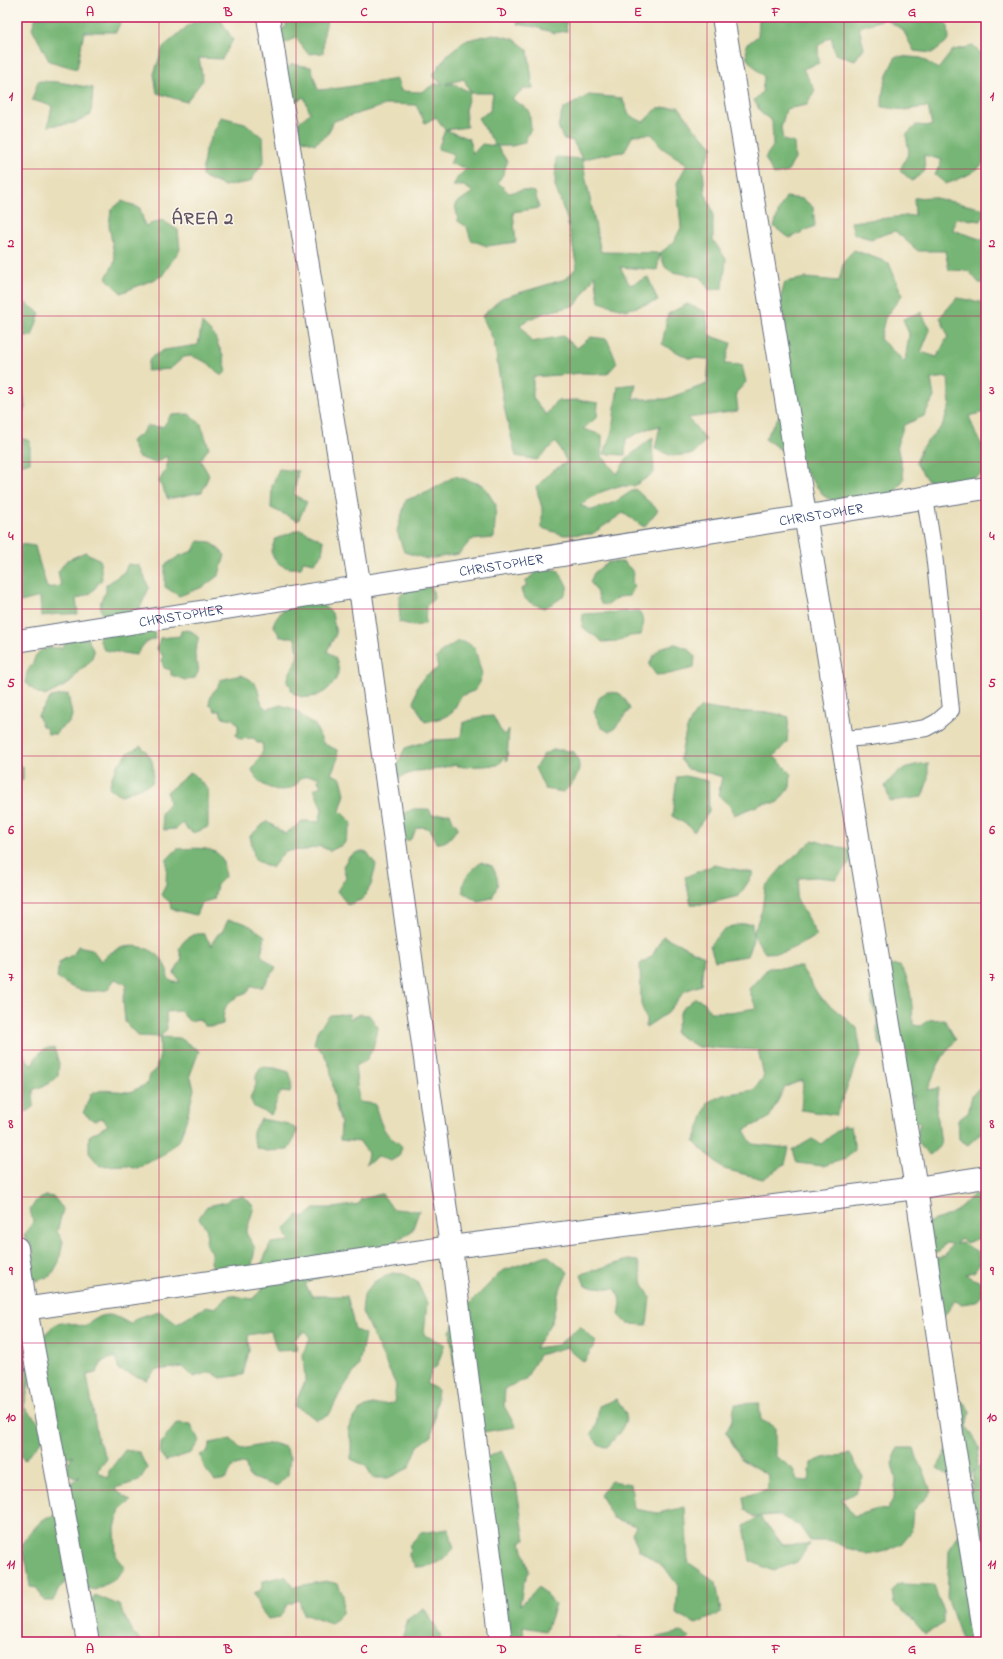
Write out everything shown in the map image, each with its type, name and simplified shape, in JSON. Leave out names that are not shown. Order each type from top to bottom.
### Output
[{"type":"street","points":[[268,17],[360,588],[450,1247],[501,1642]]},
{"type":"street","points":[[723,17],[916,1188],[953,1439],[986,1642]]},
{"type":"street","name":"CHRISTOPHER","points":[[17,641],[986,488]]},
{"type":"street","points":[[21,1309],[450,1247],[916,1188],[986,1177]]},
{"type":"street","points":[[17,1248],[21,1309],[88,1642]]},
{"type":"lane","points":[[842,739],[870,737],[926,728],[951,710],[934,554],[925,498]]},
{"type":"green space","points":[[36,17],[123,17],[116,32],[84,32],[77,69],[49,61],[32,28]]},
{"type":"green space","points":[[219,17],[233,40],[222,59],[199,58],[203,80],[186,102],[157,93],[154,74],[163,47],[190,24]]},
{"type":"green space","points":[[281,17],[328,17],[324,33],[323,53],[308,54],[296,38],[283,44],[274,34],[287,26]]},
{"type":"green space","points":[[519,17],[565,17],[567,31],[554,33],[535,27],[517,24]]},
{"type":"green space","points":[[785,17],[800,19],[802,17],[941,17],[948,26],[949,40],[932,53],[914,51],[903,30],[885,19],[859,27],[864,48],[855,60],[835,54],[831,36],[818,46],[819,63],[803,69],[815,90],[807,105],[786,109],[781,128],[783,140],[794,143],[795,159],[787,172],[774,175],[765,158],[773,146],[772,121],[761,113],[754,100],[762,92],[764,77],[747,59],[746,45],[758,36],[759,20]]},
{"type":"green space","points":[[493,34],[514,39],[528,50],[533,88],[524,89],[512,99],[529,110],[531,128],[524,143],[512,146],[497,146],[507,161],[504,173],[498,182],[509,193],[522,190],[535,192],[539,208],[513,212],[516,242],[487,246],[471,240],[467,227],[458,221],[455,204],[473,192],[464,186],[453,186],[458,177],[467,168],[450,164],[454,154],[438,149],[445,130],[436,117],[425,123],[416,105],[389,104],[334,121],[327,135],[315,144],[295,137],[299,122],[310,113],[304,97],[291,104],[280,75],[292,64],[311,67],[318,90],[397,79],[401,91],[421,92],[435,84],[443,84],[432,76],[448,54],[464,41]],"holes":[[[464,79],[470,92],[453,84],[446,84]],[[470,93],[493,93],[490,111],[478,118],[496,146],[482,144],[473,154],[469,139],[446,130],[467,127],[465,110]]]},
{"type":"green space","points":[[974,46],[986,58],[986,160],[973,172],[946,184],[935,175],[942,160],[924,155],[925,171],[912,181],[900,170],[909,152],[906,135],[916,125],[932,126],[928,107],[904,110],[882,107],[885,81],[890,69],[896,56],[921,58],[938,69],[953,50]]},
{"type":"green space","points":[[38,81],[58,82],[93,88],[91,115],[74,123],[48,126],[52,106],[32,100]]},
{"type":"green space","points":[[589,95],[622,98],[629,115],[643,122],[658,108],[679,107],[694,128],[713,146],[703,168],[705,193],[713,212],[713,240],[726,259],[723,288],[709,290],[701,277],[672,272],[665,267],[660,254],[657,270],[620,267],[630,285],[648,277],[658,301],[626,310],[599,302],[595,275],[576,305],[544,313],[520,324],[532,342],[563,336],[577,348],[591,337],[607,339],[617,363],[607,374],[583,373],[533,377],[533,398],[546,415],[556,401],[577,400],[598,403],[597,417],[583,429],[602,435],[602,456],[617,474],[627,458],[653,437],[652,446],[654,473],[634,486],[619,486],[601,492],[580,505],[592,510],[615,502],[635,489],[658,510],[644,527],[623,513],[592,534],[564,535],[542,528],[542,508],[536,487],[552,471],[567,462],[556,442],[537,460],[516,456],[504,407],[494,341],[482,316],[502,298],[566,279],[577,267],[567,219],[555,186],[556,157],[582,159],[573,141],[563,139],[558,126],[563,109]],"holes":[[[652,134],[662,148],[687,164],[677,183],[681,228],[673,243],[660,253],[601,252],[582,160],[624,152],[633,135]]]},
{"type":"green space","points":[[221,117],[245,123],[263,138],[264,161],[250,182],[224,186],[202,176],[205,150]]},
{"type":"green space","points":[[786,197],[803,199],[813,207],[815,226],[790,238],[774,227],[779,210]]},
{"type":"green space","points":[[931,197],[985,209],[981,221],[956,218],[953,230],[986,241],[986,284],[979,283],[969,271],[949,270],[945,251],[918,251],[895,231],[871,239],[854,234],[851,222],[915,215],[914,198]]},
{"type":"green space","points":[[122,201],[140,208],[145,226],[162,220],[178,230],[180,249],[162,276],[121,293],[106,278],[115,261],[109,225],[111,210]]},
{"type":"green space","points":[[854,250],[889,263],[902,295],[885,318],[880,339],[905,362],[909,334],[903,319],[921,312],[930,330],[921,352],[937,357],[948,336],[940,317],[957,298],[981,302],[986,308],[986,412],[969,416],[976,435],[986,451],[986,460],[981,475],[957,484],[927,480],[916,463],[922,447],[942,426],[950,405],[948,377],[931,379],[934,397],[924,416],[904,425],[897,445],[904,479],[886,505],[855,509],[825,497],[796,460],[765,439],[787,403],[776,339],[786,327],[780,300],[785,282],[806,278],[839,281],[844,260]]},
{"type":"green space","points":[[17,297],[40,313],[32,336],[17,336]]},
{"type":"green space","points":[[687,304],[706,312],[709,335],[731,343],[725,364],[742,365],[746,382],[736,393],[738,411],[688,418],[706,440],[693,454],[672,456],[655,449],[660,426],[647,429],[626,439],[625,455],[604,454],[612,431],[618,386],[636,384],[633,399],[666,399],[707,384],[709,359],[688,358],[662,344],[668,314]]},
{"type":"green space","points":[[202,323],[214,335],[223,356],[227,371],[221,376],[208,363],[192,356],[184,357],[170,369],[147,371],[150,358],[164,350],[198,345]]},
{"type":"green space","points":[[22,385],[25,408],[17,422],[17,386]]},
{"type":"green space","points":[[189,414],[201,424],[209,448],[200,460],[209,475],[202,492],[168,499],[159,481],[167,468],[167,456],[155,463],[138,457],[131,441],[141,434],[147,426],[163,427],[171,415]]},
{"type":"green space","points":[[17,437],[30,441],[30,462],[17,466]]},
{"type":"green space","points":[[279,469],[298,471],[294,495],[307,502],[298,521],[271,508],[272,486]]},
{"type":"green space","points":[[455,476],[483,485],[496,505],[494,538],[471,540],[459,554],[427,559],[404,552],[397,531],[406,500],[428,492]]},
{"type":"green space","points":[[300,529],[324,541],[322,554],[314,563],[303,561],[301,568],[283,566],[277,561],[271,552],[275,539]]},
{"type":"green space","points":[[198,541],[211,542],[225,555],[219,575],[203,587],[179,596],[165,587],[165,565],[179,556],[193,551]]},
{"type":"green space","points":[[20,544],[35,546],[47,588],[61,586],[58,572],[66,561],[85,552],[100,560],[102,579],[91,593],[76,599],[78,614],[41,616],[40,597],[17,603],[17,547]]},
{"type":"green space","points":[[608,562],[623,562],[631,569],[634,575],[632,581],[634,588],[629,596],[619,597],[608,605],[601,604],[595,589],[590,582],[594,573]]},
{"type":"green space","points":[[128,564],[140,566],[149,588],[139,610],[148,616],[156,638],[145,643],[136,655],[104,650],[99,639],[105,622],[101,610],[101,600],[106,592],[106,585],[124,572]]},
{"type":"green space","points":[[551,569],[559,571],[567,586],[567,590],[559,600],[544,608],[526,599],[521,589],[526,587],[526,581],[537,571]]},
{"type":"green space","points":[[431,587],[433,590],[434,599],[426,606],[425,624],[415,626],[399,622],[400,595],[410,589]]},
{"type":"green space","points":[[316,602],[332,613],[336,634],[327,651],[336,659],[338,671],[336,679],[324,692],[316,696],[299,696],[291,691],[291,686],[287,683],[298,653],[295,639],[293,637],[280,637],[274,626],[274,622],[285,607]]},
{"type":"green space","points":[[639,611],[644,621],[641,635],[630,636],[620,641],[602,642],[582,626],[583,614]]},
{"type":"green space","points":[[188,630],[193,632],[198,637],[195,657],[199,668],[195,678],[185,680],[171,675],[171,670],[164,668],[162,661],[163,656],[157,649],[160,638],[180,636],[181,631]]},
{"type":"green space","points":[[87,637],[94,652],[91,660],[86,666],[80,669],[70,683],[45,696],[36,692],[26,683],[27,672],[39,652],[48,648],[61,648],[66,642]]},
{"type":"green space","points":[[458,641],[468,643],[475,649],[482,674],[476,690],[461,696],[452,713],[442,718],[425,722],[414,703],[417,687],[424,677],[438,668],[436,659],[442,651]]},
{"type":"green space","points":[[676,644],[689,649],[695,657],[694,668],[669,674],[656,675],[649,665],[656,652],[666,646]]},
{"type":"green space","points":[[241,675],[254,683],[258,690],[262,705],[267,709],[281,705],[294,709],[309,722],[315,725],[323,743],[337,750],[338,758],[331,774],[341,778],[345,794],[340,811],[352,823],[344,844],[330,851],[320,846],[306,850],[285,851],[272,868],[255,860],[250,836],[267,821],[285,834],[303,821],[319,822],[322,810],[314,789],[321,786],[318,781],[320,777],[308,776],[300,780],[293,787],[281,790],[269,788],[258,781],[252,770],[263,751],[262,743],[257,743],[254,738],[240,739],[235,735],[238,733],[238,725],[233,719],[222,717],[220,711],[215,711],[213,707],[209,705],[212,695],[218,687],[220,680]]},
{"type":"green space","points":[[607,692],[619,693],[626,701],[630,709],[614,729],[609,732],[601,727],[594,712],[599,698]]},
{"type":"green space","points":[[68,694],[72,715],[70,722],[59,729],[56,734],[48,734],[46,728],[42,726],[38,715],[51,697]]},
{"type":"green space","points":[[701,707],[726,711],[773,713],[789,717],[787,742],[774,756],[791,773],[790,787],[777,803],[764,803],[734,815],[730,806],[718,795],[722,777],[688,769],[680,759],[689,725]]},
{"type":"green space","points":[[493,716],[503,735],[509,729],[507,761],[505,758],[498,765],[464,767],[454,765],[432,770],[416,771],[398,778],[397,765],[405,748],[432,740],[456,739],[461,736],[463,723],[480,717]]},
{"type":"green space","points":[[141,746],[151,759],[153,767],[152,783],[122,795],[109,788],[117,766],[129,752]]},
{"type":"green space","points":[[553,750],[574,752],[579,763],[578,774],[572,784],[563,792],[545,789],[535,768],[544,754]]},
{"type":"green space","points":[[17,763],[23,767],[23,780],[17,784]]},
{"type":"green space","points":[[928,763],[928,780],[922,797],[890,801],[885,786],[895,775],[908,767]]},
{"type":"green space","points":[[191,772],[208,789],[208,827],[194,833],[186,828],[183,823],[176,829],[164,830],[161,814],[169,803],[167,792]]},
{"type":"green space","points":[[685,776],[708,781],[709,812],[694,832],[689,826],[672,816],[677,777]]},
{"type":"green space","points":[[413,809],[429,809],[432,815],[450,813],[453,821],[458,827],[447,841],[440,843],[436,843],[430,829],[423,827],[416,828],[410,840],[401,840],[396,824],[405,813]]},
{"type":"green space","points":[[813,840],[859,851],[836,879],[817,877],[799,878],[796,897],[817,936],[785,952],[765,953],[753,934],[762,910],[765,887],[784,865]]},
{"type":"green space","points":[[196,848],[209,850],[215,852],[223,861],[225,877],[217,885],[214,899],[201,903],[196,915],[171,909],[170,902],[161,895],[166,885],[167,859],[177,849]]},
{"type":"green space","points":[[358,852],[367,852],[376,865],[371,885],[363,899],[348,905],[337,891],[346,877],[343,866],[349,857]]},
{"type":"green space","points":[[481,862],[492,866],[498,882],[492,898],[478,901],[463,892],[463,887],[468,875]]},
{"type":"green space","points":[[714,865],[754,873],[739,896],[706,904],[691,904],[685,877]]},
{"type":"green space","points":[[228,920],[234,920],[252,927],[265,936],[261,955],[276,968],[262,987],[250,987],[249,991],[232,1000],[226,1006],[224,1011],[223,1024],[205,1026],[199,1019],[189,1021],[180,1011],[166,1012],[167,1029],[160,1037],[138,1036],[125,1022],[123,999],[127,985],[115,979],[107,990],[80,990],[57,978],[59,962],[74,954],[78,946],[92,949],[101,961],[110,953],[121,948],[136,946],[150,950],[157,954],[166,966],[168,978],[173,982],[180,982],[174,973],[182,959],[179,948],[184,941],[192,935],[204,934],[212,946],[212,943],[218,934],[222,932]]},
{"type":"green space","points":[[752,923],[753,940],[747,956],[715,961],[710,945],[720,934],[724,930],[733,926]]},
{"type":"green space","points":[[663,936],[704,956],[701,985],[685,991],[667,1013],[646,1027],[646,1019],[641,1004],[640,964],[652,956]]},
{"type":"green space","points":[[885,965],[900,966],[904,972],[911,994],[913,1025],[920,1026],[929,1020],[944,1019],[956,1040],[939,1064],[928,1090],[939,1088],[936,1113],[941,1145],[930,1155],[922,1148],[918,1141],[917,1137],[920,1122],[904,1125],[914,1095],[907,1101],[892,1102],[887,1088],[895,1078],[903,1074],[907,1054],[904,1047],[891,1052],[880,1044],[877,1032],[877,1017],[872,1004],[871,986]]},
{"type":"green space","points":[[801,967],[819,996],[857,1028],[861,1053],[836,1115],[801,1110],[803,1080],[785,1087],[769,1118],[744,1130],[752,1144],[789,1148],[785,1164],[763,1179],[724,1169],[694,1142],[708,1102],[723,1095],[754,1090],[764,1076],[758,1050],[698,1047],[675,1033],[681,1010],[695,998],[704,1002],[710,1012],[730,1012],[756,1008],[749,989],[768,968]]},
{"type":"green space","points":[[17,1007],[19,1007],[23,1050],[28,1061],[32,1065],[40,1052],[46,1049],[54,1048],[59,1063],[58,1076],[48,1084],[33,1090],[34,1106],[26,1112],[17,1113]]},
{"type":"green space","points":[[349,1014],[350,1019],[360,1014],[369,1015],[378,1027],[373,1048],[366,1061],[355,1066],[359,1102],[375,1104],[384,1130],[402,1147],[399,1156],[391,1161],[378,1157],[366,1164],[368,1153],[360,1142],[340,1140],[341,1123],[336,1106],[330,1067],[324,1054],[314,1044],[317,1031],[330,1015]]},
{"type":"green space","points":[[160,1037],[180,1038],[199,1051],[190,1075],[194,1089],[180,1139],[162,1156],[136,1168],[127,1165],[100,1166],[89,1153],[89,1136],[108,1125],[102,1118],[94,1121],[83,1113],[91,1094],[102,1090],[130,1092],[147,1084],[149,1075],[156,1069],[160,1055]]},
{"type":"green space","points":[[261,1067],[275,1068],[289,1072],[292,1081],[290,1093],[281,1092],[271,1115],[254,1107],[250,1098],[256,1085],[256,1076]]},
{"type":"green space","points":[[977,1090],[986,1090],[986,1137],[982,1132],[968,1145],[959,1139],[958,1120],[968,1113],[972,1095]]},
{"type":"green space","points":[[261,1119],[289,1124],[297,1130],[295,1138],[288,1150],[266,1151],[257,1148],[253,1139],[253,1133]]},
{"type":"green space","points":[[843,1126],[851,1127],[854,1142],[854,1150],[846,1159],[822,1166],[797,1163],[793,1150],[812,1139],[821,1144]]},
{"type":"green space","points":[[986,1188],[986,1233],[983,1237],[966,1243],[961,1239],[955,1244],[962,1243],[978,1252],[979,1265],[974,1272],[965,1274],[980,1282],[982,1295],[976,1302],[962,1304],[955,1301],[942,1319],[932,1260],[945,1256],[952,1244],[945,1243],[939,1252],[925,1256],[924,1224],[956,1211],[977,1192]]},
{"type":"green space","points":[[382,1194],[393,1209],[419,1211],[412,1231],[388,1246],[305,1284],[312,1296],[347,1296],[355,1330],[365,1334],[359,1365],[340,1393],[329,1415],[316,1420],[306,1412],[294,1406],[305,1381],[303,1353],[310,1338],[305,1331],[294,1340],[298,1350],[277,1351],[271,1331],[248,1335],[249,1351],[243,1375],[221,1378],[211,1372],[193,1377],[183,1367],[156,1370],[147,1380],[119,1370],[115,1357],[103,1361],[96,1373],[87,1375],[98,1440],[96,1441],[99,1442],[107,1459],[97,1471],[108,1478],[109,1471],[125,1450],[139,1452],[147,1468],[139,1481],[115,1488],[131,1501],[120,1510],[115,1528],[116,1557],[125,1568],[115,1579],[95,1590],[77,1586],[74,1575],[60,1587],[53,1601],[44,1601],[37,1588],[30,1587],[27,1565],[20,1548],[30,1533],[41,1521],[64,1511],[58,1495],[80,1477],[74,1478],[67,1472],[69,1461],[73,1455],[69,1457],[57,1456],[40,1339],[59,1324],[69,1323],[84,1327],[97,1318],[106,1315],[111,1315],[130,1324],[136,1318],[159,1311],[177,1324],[207,1306],[215,1308],[230,1295],[252,1299],[263,1289],[261,1265],[271,1243],[290,1241],[284,1230],[298,1215],[305,1217],[316,1208],[333,1208],[359,1204],[361,1199]]},
{"type":"green space","points":[[46,1196],[54,1197],[63,1209],[57,1232],[63,1241],[59,1262],[51,1276],[36,1281],[25,1268],[34,1254],[31,1244],[24,1236],[33,1222],[30,1210],[36,1201]]},
{"type":"green space","points":[[244,1196],[254,1207],[246,1233],[255,1248],[252,1266],[218,1283],[211,1262],[212,1252],[206,1245],[207,1230],[199,1218],[207,1206],[226,1202],[230,1198]]},
{"type":"green space","points":[[547,1255],[568,1272],[558,1294],[552,1321],[535,1348],[558,1345],[580,1326],[596,1342],[584,1362],[566,1347],[539,1355],[525,1380],[505,1388],[504,1406],[516,1427],[482,1432],[479,1385],[454,1366],[450,1331],[470,1303],[502,1271]]},
{"type":"green space","points":[[628,1260],[638,1261],[643,1284],[650,1297],[647,1325],[628,1324],[619,1315],[621,1303],[616,1289],[585,1286],[581,1274]]},
{"type":"green space","points":[[392,1273],[404,1274],[417,1282],[427,1303],[424,1335],[445,1344],[437,1366],[432,1370],[427,1384],[438,1390],[432,1436],[418,1446],[409,1468],[388,1478],[373,1478],[366,1466],[351,1459],[351,1442],[348,1428],[362,1409],[371,1405],[394,1403],[396,1385],[362,1312],[364,1294],[374,1282]]},
{"type":"green space","points":[[17,1345],[35,1357],[24,1407],[49,1433],[24,1460],[17,1452]]},
{"type":"green space","points":[[947,1398],[961,1400],[970,1411],[967,1427],[980,1447],[976,1467],[986,1465],[986,1642],[963,1642],[947,1598],[949,1551],[966,1519],[975,1469],[964,1486],[937,1468],[953,1439]]},
{"type":"green space","points":[[616,1399],[626,1415],[625,1423],[620,1432],[607,1447],[600,1446],[591,1435],[596,1426],[599,1406]]},
{"type":"green space","points":[[759,1403],[761,1420],[775,1427],[775,1456],[792,1468],[797,1480],[809,1481],[811,1463],[823,1458],[850,1454],[863,1477],[856,1493],[842,1499],[853,1516],[878,1509],[887,1510],[894,1497],[896,1480],[892,1464],[898,1448],[914,1448],[931,1492],[913,1511],[911,1532],[901,1544],[886,1551],[868,1555],[856,1550],[845,1548],[834,1541],[810,1541],[799,1525],[778,1515],[760,1516],[783,1545],[810,1544],[797,1562],[773,1571],[750,1561],[744,1526],[759,1517],[754,1517],[745,1510],[743,1497],[767,1489],[768,1475],[742,1460],[726,1432],[731,1423],[735,1404]]},
{"type":"green space","points":[[177,1423],[191,1424],[199,1441],[191,1453],[166,1461],[160,1454],[161,1443]]},
{"type":"green space","points":[[231,1439],[241,1449],[272,1443],[285,1447],[290,1457],[288,1475],[277,1486],[249,1477],[245,1463],[233,1467],[226,1479],[215,1481],[205,1469],[200,1455],[207,1452],[210,1443]]},
{"type":"green space","points":[[502,1451],[516,1484],[525,1540],[521,1542],[529,1572],[523,1584],[520,1605],[539,1587],[555,1604],[546,1631],[523,1627],[524,1642],[496,1642],[483,1459]]},
{"type":"green space","points":[[611,1481],[631,1484],[634,1509],[658,1513],[685,1507],[688,1562],[716,1582],[721,1613],[696,1624],[676,1614],[678,1586],[665,1568],[639,1550],[632,1533],[636,1526],[613,1518],[600,1495]]},
{"type":"green space","points":[[448,1529],[454,1548],[446,1557],[433,1565],[415,1567],[409,1556],[410,1544],[421,1533]]},
{"type":"green space","points":[[285,1576],[294,1587],[326,1581],[338,1584],[343,1595],[342,1613],[331,1624],[303,1614],[299,1600],[287,1605],[280,1617],[268,1619],[259,1607],[254,1593],[261,1590],[263,1581]]},
{"type":"green space","points":[[899,1584],[934,1585],[943,1612],[943,1624],[925,1634],[908,1615],[894,1604],[892,1591]]},
{"type":"green space","points":[[95,1595],[119,1605],[133,1634],[143,1642],[90,1642],[84,1618]]},
{"type":"green space","points":[[424,1608],[440,1634],[441,1642],[401,1642],[408,1619]]},
{"type":"green space","points":[[681,1632],[689,1637],[687,1642],[614,1642],[620,1637],[641,1641]]},
{"type":"district","name":"ÁREA 2","points":[[203,218]]}]
